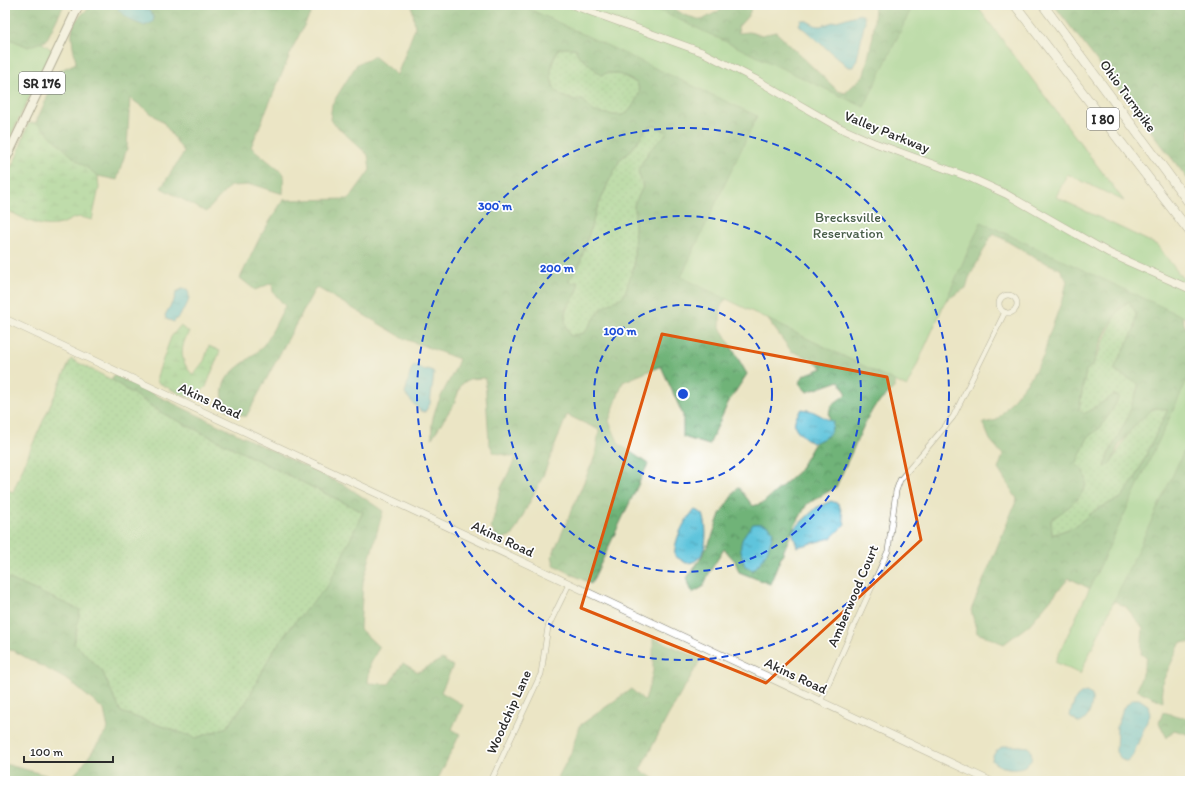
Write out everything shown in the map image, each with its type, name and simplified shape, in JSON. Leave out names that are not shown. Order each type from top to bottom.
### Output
[{"type":"highway","name":"I 80","points":[[1015,5],[1190,232]]},
{"type":"highway","name":"Ohio Turnpike","points":[[1043,5],[1190,204]]},
{"type":"main road","name":"SR 176","points":[[5,161],[79,5]]},
{"type":"street","name":"Valley Parkway","points":[[572,5],[702,52],[756,80],[838,127],[872,142],[978,181],[1006,194],[1111,254],[1190,289]]},
{"type":"street","name":"Amberwood Court","points":[[820,702],[888,550],[896,491],[900,480],[953,417],[1005,312]]},
{"type":"street","name":"Akins Road","points":[[5,319],[990,781]]},
{"type":"street","name":"Woodchip Lane","points":[[491,781],[541,674],[548,627],[568,584]]},
{"type":"highlighted area","points":[[662,334],[887,377],[921,540],[766,683],[581,608]]},
{"type":"green space","points":[[5,5],[64,5],[46,41],[28,47],[5,37]]},
{"type":"green space","points":[[94,5],[120,5],[119,10],[132,21],[149,9],[145,5],[315,5],[294,45],[251,147],[284,174],[283,194],[255,185],[230,186],[206,212],[161,188],[184,152],[163,122],[130,98],[127,148],[117,180],[98,176],[76,160],[36,122],[59,71],[76,63],[72,30],[78,18]]},
{"type":"green space","points":[[412,5],[555,5],[1176,300],[1190,340],[1190,643],[1181,642],[1162,683],[1163,702],[1137,690],[1147,657],[1141,654],[1143,628],[1126,607],[1069,578],[1029,625],[1004,644],[977,633],[971,610],[1017,499],[998,469],[1003,455],[990,440],[983,423],[997,420],[1031,377],[1044,355],[1049,335],[1064,295],[1067,281],[1060,269],[1037,259],[993,233],[969,278],[966,288],[922,315],[897,368],[895,387],[874,407],[864,425],[836,487],[807,504],[792,531],[770,584],[739,572],[735,561],[724,549],[709,573],[703,587],[692,593],[687,578],[701,558],[712,537],[720,514],[738,487],[753,506],[763,503],[798,472],[816,441],[831,429],[829,416],[830,408],[847,394],[839,381],[807,392],[799,383],[804,375],[823,368],[811,359],[791,351],[758,306],[734,287],[721,306],[720,327],[747,374],[728,403],[709,445],[683,437],[683,415],[661,366],[623,382],[609,421],[619,444],[648,464],[591,584],[554,565],[552,556],[595,456],[599,430],[567,415],[543,476],[513,535],[499,540],[491,528],[501,488],[516,457],[494,453],[489,443],[485,378],[469,379],[461,385],[454,404],[432,438],[433,417],[436,407],[459,359],[405,339],[316,287],[246,417],[225,409],[223,388],[226,380],[231,373],[264,345],[285,306],[273,292],[272,283],[255,290],[240,278],[260,237],[283,200],[349,199],[370,170],[368,155],[330,120],[332,104],[357,64],[374,56],[397,75],[415,28]],"holes":[[[559,48],[575,48],[578,55],[601,75],[606,73],[615,73],[637,83],[640,92],[627,113],[618,115],[594,112],[583,100],[563,96],[557,91],[551,76],[554,57]],[[655,125],[667,133],[650,150],[638,170],[643,187],[634,205],[634,266],[624,296],[602,308],[584,333],[570,336],[565,315],[566,309],[576,295],[578,281],[573,283],[568,281],[579,266],[596,211],[609,181],[621,158],[629,153],[648,127]],[[1129,301],[1136,313],[1135,328],[1115,367],[1116,372],[1139,384],[1127,419],[1108,455],[1105,467],[1112,461],[1118,447],[1134,426],[1154,408],[1168,409],[1135,479],[1121,498],[1097,509],[1074,527],[1052,535],[1051,520],[1076,501],[1085,488],[1085,474],[1076,464],[1088,437],[1101,427],[1119,396],[1114,395],[1084,414],[1079,409],[1086,370],[1093,365],[1098,349],[1107,330],[1117,312]]]},
{"type":"green space","name":"Brecksville Reservation","points":[[521,5],[648,5],[864,107],[913,5],[976,5],[1124,201],[1067,174],[1056,197],[1157,245],[1190,288],[1190,320],[981,222],[907,387],[681,277],[757,116]]},
{"type":"green space","points":[[651,5],[670,5],[684,15],[702,20],[729,5],[753,5],[748,16],[738,27],[739,33],[749,32],[761,35],[776,32],[838,91],[845,93],[864,75],[873,36],[875,5],[941,5],[987,158],[646,23]]},
{"type":"green space","points":[[1054,5],[1190,5],[1190,182],[1060,13]]},
{"type":"green space","points":[[5,37],[28,47],[41,42],[52,50],[5,148]]},
{"type":"green space","points":[[559,48],[575,48],[578,55],[601,75],[606,73],[615,73],[637,83],[640,92],[627,113],[618,115],[594,112],[583,100],[563,96],[557,91],[551,76],[554,57]]},
{"type":"green space","points":[[36,122],[76,160],[98,176],[99,188],[92,220],[80,217],[62,224],[49,226],[29,221],[5,209],[5,178],[17,156],[28,124]]},
{"type":"green space","points":[[655,125],[667,133],[650,150],[638,170],[643,187],[634,205],[634,266],[624,296],[602,308],[584,333],[570,336],[566,324],[565,314],[568,305],[576,295],[573,283],[567,281],[579,266],[596,211],[621,158],[629,153],[648,127]]},
{"type":"green space","points":[[1129,301],[1136,313],[1135,328],[1115,367],[1116,372],[1139,384],[1127,419],[1108,455],[1105,467],[1114,457],[1130,431],[1141,419],[1154,408],[1168,409],[1135,479],[1121,498],[1097,509],[1074,527],[1052,535],[1051,520],[1078,499],[1085,474],[1076,464],[1088,437],[1101,427],[1119,396],[1114,395],[1084,414],[1079,409],[1086,370],[1093,365],[1116,314]]},
{"type":"green space","points":[[180,326],[189,332],[182,349],[182,355],[185,365],[193,375],[204,361],[209,346],[220,351],[206,387],[195,398],[184,396],[157,382],[157,376],[171,337]]},
{"type":"green space","points":[[71,359],[112,380],[162,413],[363,512],[332,581],[294,623],[273,651],[247,701],[227,727],[196,738],[121,712],[102,671],[74,643],[80,610],[5,577],[5,489],[13,492]]},
{"type":"green space","points":[[1190,374],[1190,438],[1080,674],[1055,662]]},
{"type":"green space","points":[[114,375],[348,487],[383,511],[363,582],[360,629],[379,647],[370,665],[368,683],[389,684],[403,663],[418,672],[442,659],[453,666],[441,692],[463,705],[452,729],[460,734],[437,781],[68,781],[82,766],[108,729],[104,710],[69,681],[14,651],[5,649],[5,577],[80,610],[74,643],[102,671],[121,712],[196,738],[227,727],[247,701],[273,651],[294,623],[329,584],[363,512],[162,413],[112,380]]},
{"type":"green space","points":[[653,638],[701,659],[668,716],[640,770],[658,781],[556,781],[571,753],[579,726],[631,689],[645,701],[653,671]]},
{"type":"green space","points":[[1163,712],[1190,719],[1190,735],[1174,730],[1167,738],[1159,723]]},
{"type":"green space","points":[[5,764],[68,781],[5,781]]},
{"type":"water","points":[[120,5],[145,5],[154,17],[153,22],[145,26],[132,21],[118,10]]},
{"type":"water","points":[[860,14],[864,16],[865,21],[857,59],[853,67],[848,67],[799,25],[801,20],[803,20],[820,26]]},
{"type":"water","points":[[182,289],[187,289],[189,293],[186,307],[174,322],[166,319],[165,315],[175,298],[176,292]]},
{"type":"water","points":[[414,365],[424,370],[428,369],[433,371],[434,374],[430,404],[425,412],[420,411],[405,394],[410,372]]},
{"type":"water","points":[[802,409],[812,411],[833,422],[831,431],[827,436],[812,443],[798,431],[795,420]]},
{"type":"water","points":[[831,501],[839,504],[845,524],[831,538],[797,547],[792,531],[816,508]]},
{"type":"water","points":[[695,510],[703,514],[705,520],[705,544],[703,552],[699,558],[694,562],[686,563],[675,556],[676,544],[680,531],[687,519]]},
{"type":"water","points":[[753,524],[764,524],[773,531],[771,542],[766,552],[753,570],[745,566],[741,554],[741,544],[742,539],[748,529]]},
{"type":"water","points":[[1086,692],[1092,695],[1091,708],[1088,716],[1079,723],[1070,716],[1073,705],[1079,695]]},
{"type":"water","points":[[1133,699],[1139,699],[1148,705],[1150,714],[1133,755],[1128,762],[1122,760],[1116,752],[1117,727],[1123,708]]},
{"type":"water","points":[[1003,746],[1029,747],[1032,755],[1031,761],[1021,768],[1006,768],[998,765],[992,761],[992,759],[995,752]]}]
